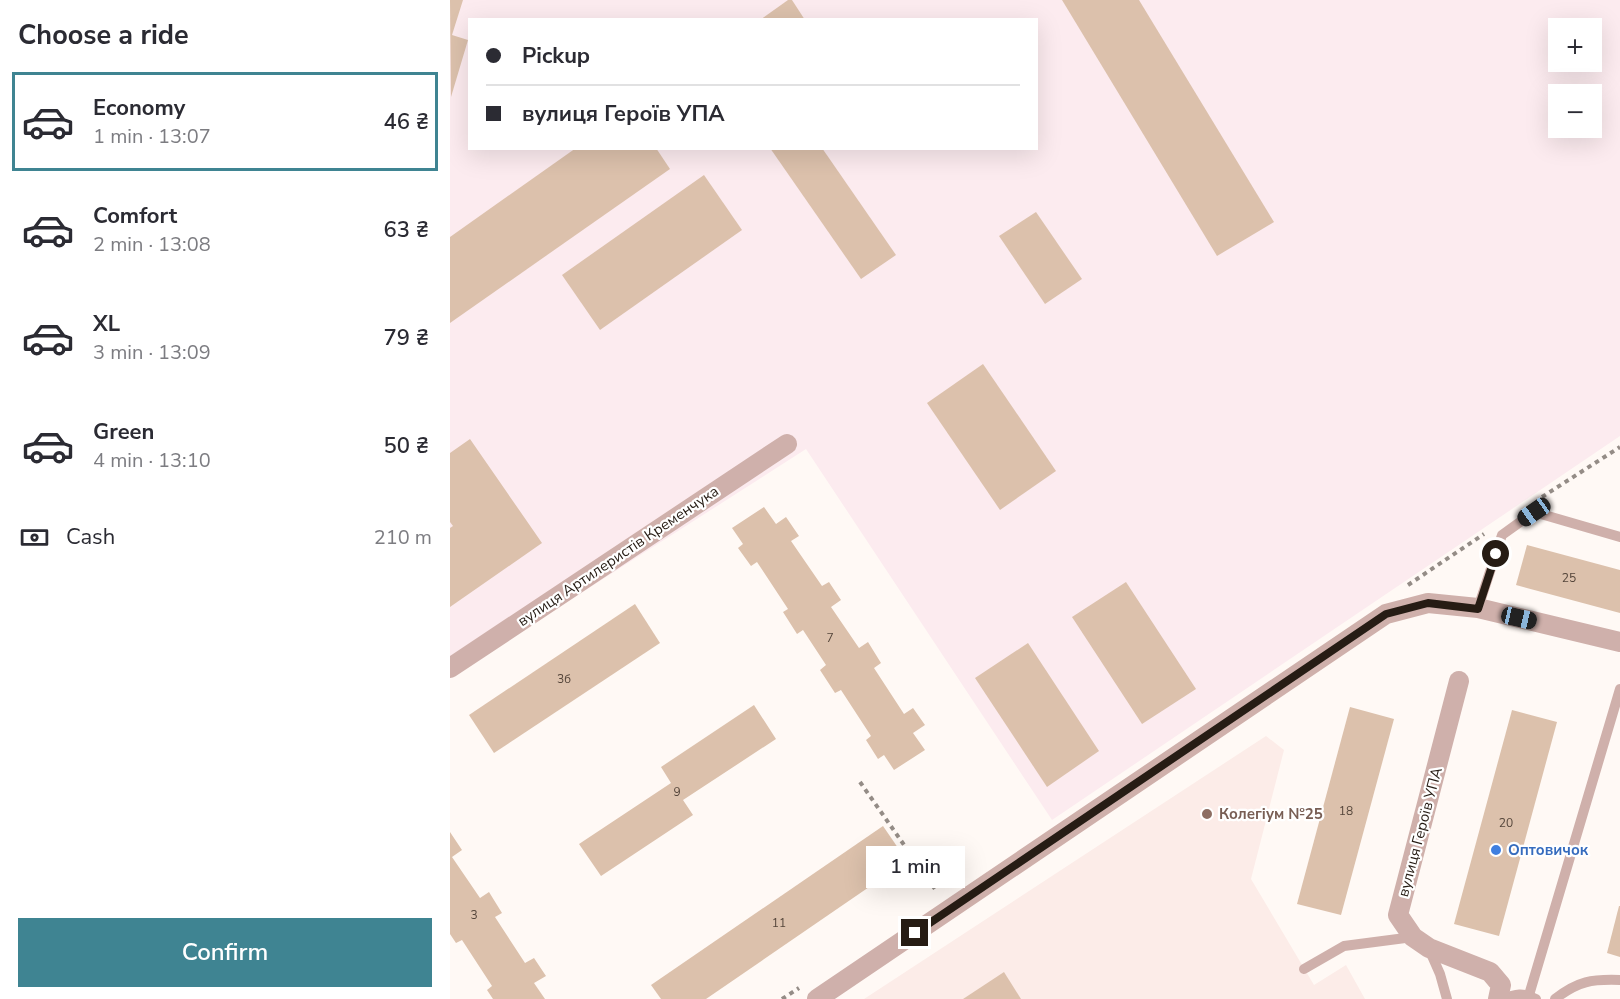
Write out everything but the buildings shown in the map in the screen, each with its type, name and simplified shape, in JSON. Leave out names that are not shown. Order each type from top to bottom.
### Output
[{"type":"street","name":"вулиця Артилеристів Кременчука","points":[[450,668],[787,444]]},
{"type":"street","points":[[817,999],[1386,614],[1428,603],[1478,609],[1620,642]]},
{"type":"street","name":"вулиця Героїв УПА","points":[[1421,942],[1398,915],[1459,681]]},
{"type":"street","points":[[1421,942],[1490,972],[1501,986],[1498,999]]},
{"type":"lane","points":[[1478,609],[1502,535],[1534,512],[1620,537]]},
{"type":"lane","points":[[1503,999],[1515,993],[1533,997],[1620,689]]},
{"type":"lane","points":[[1304,969],[1344,946],[1421,942],[1440,974],[1447,999]]},
{"type":"lane","points":[[1555,999],[1570,988],[1593,979],[1620,980]]},
{"type":"path","points":[[1534,512],[1530,504],[1620,447]]},
{"type":"path","points":[[860,782],[939,895]]},
{"type":"shaded area","points":[[450,0],[1620,0],[1620,436],[1052,820],[806,449],[450,677]]},
{"type":"shaded area","name":"Колегіум №25","points":[[1266,736],[1284,750],[1251,879],[1314,985],[1346,965],[1365,999],[864,999]]},
{"type":"place","name":"Колегіум №25","points":[[1207,814]]},
{"type":"place","name":"Оптовичок","points":[[1496,850]]},
{"type":"route","points":[[915,933],[1386,614],[1428,603],[1478,609],[1496,554]]}]
